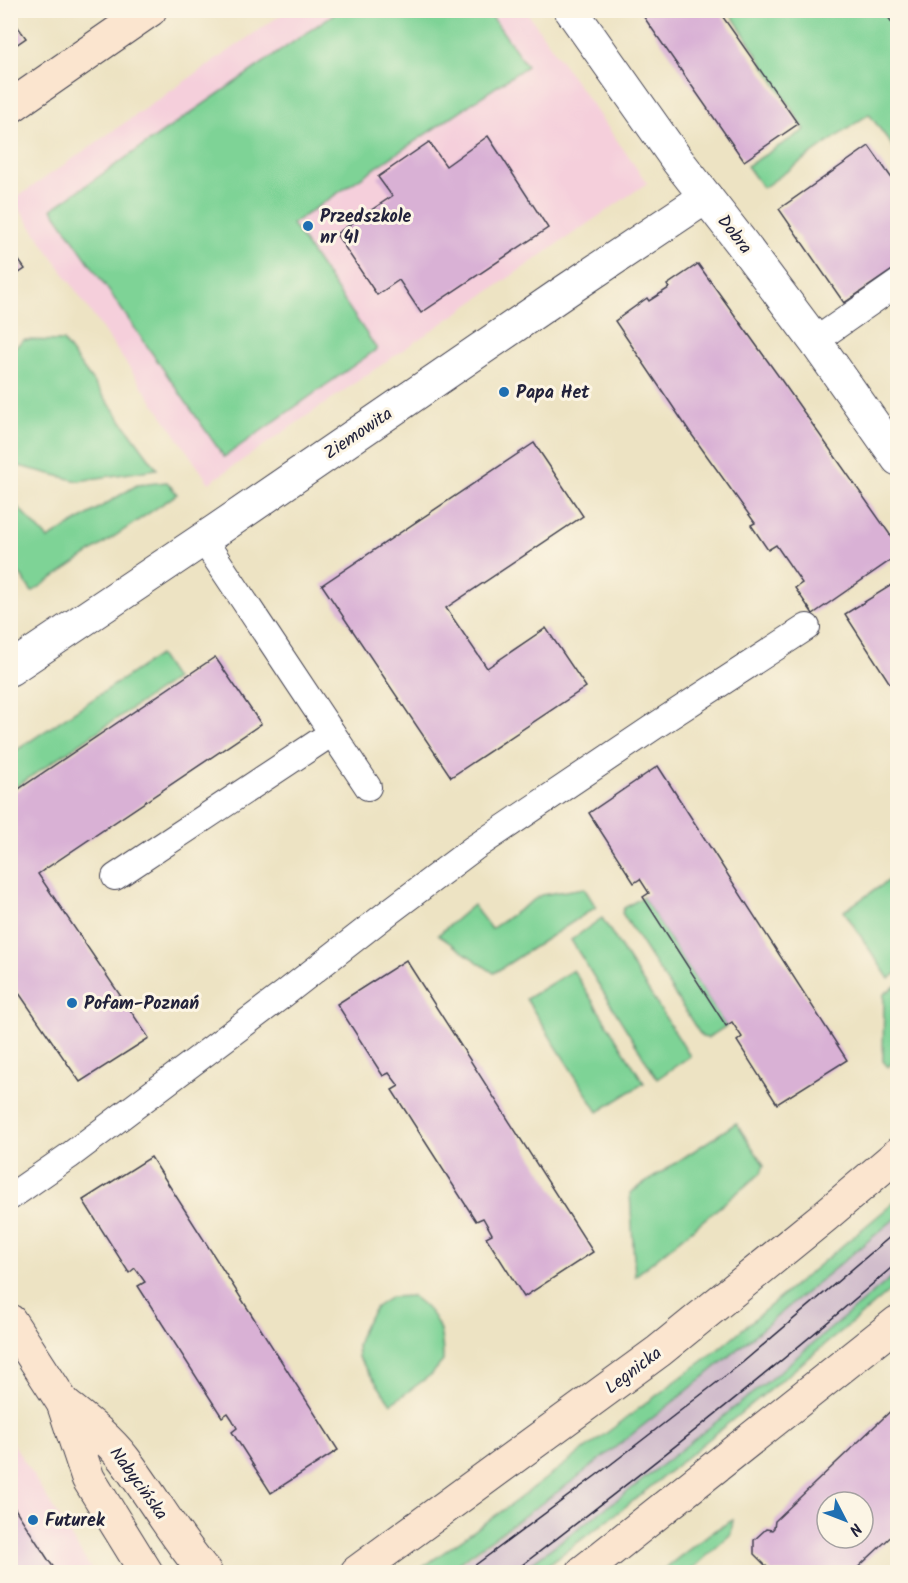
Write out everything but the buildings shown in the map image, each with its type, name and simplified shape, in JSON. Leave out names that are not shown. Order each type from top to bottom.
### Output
[{"type":"main road","points":[[10,107],[149,11]]},
{"type":"main road","name":"Legnicka","points":[[357,1572],[659,1351],[825,1216],[897,1154]]},
{"type":"main road","name":"Nabycińska","points":[[10,1321],[63,1403],[88,1478],[146,1572]]},
{"type":"main road","points":[[583,1572],[894,1327]]},
{"type":"main road","name":"Nabycińska","points":[[63,1403],[99,1432],[123,1458],[189,1553],[205,1572]]},
{"type":"street","name":"Dobra","points":[[571,10],[677,160],[815,341],[897,459]]},
{"type":"street","name":"Ziemowita","points":[[10,669],[706,197]]},
{"type":"lane","points":[[815,341],[897,283]]},
{"type":"lane","points":[[203,539],[368,787]]},
{"type":"lane","points":[[10,1197],[78,1149],[474,848],[807,627]]},
{"type":"lane","points":[[116,877],[332,733]]},
{"type":"shaded area","name":"Przedszkole nr 41","points":[[288,10],[526,11],[647,183],[209,483],[13,200]]},
{"type":"shaded area","points":[[897,1216],[897,1273],[768,1381],[630,1490],[519,1572],[450,1572],[574,1480],[688,1390]]},
{"type":"shaded area","points":[[11,1440],[93,1572],[11,1572]]},
{"type":"green space","points":[[338,11],[488,11],[527,66],[292,224],[377,349],[224,457],[52,209]]},
{"type":"green space","points":[[729,11],[897,11],[897,152],[869,114],[763,188],[747,166],[805,130]]},
{"type":"green space","points":[[24,340],[63,341],[157,469],[78,481],[11,464],[11,350]]},
{"type":"green space","points":[[167,482],[177,494],[32,592],[11,561],[11,500],[48,539],[137,485]]},
{"type":"green space","points":[[159,655],[175,679],[11,790],[11,754]]},
{"type":"green space","points":[[897,875],[897,973],[889,979],[844,911]]},
{"type":"green space","points":[[584,888],[596,907],[494,973],[438,935],[473,905],[491,929],[541,895]]},
{"type":"green space","points":[[643,897],[726,1026],[708,1038],[702,1037],[622,913],[624,908]]},
{"type":"green space","points":[[602,918],[690,1056],[657,1079],[571,940]]},
{"type":"green space","points":[[573,970],[644,1083],[598,1112],[526,999]]},
{"type":"green space","points":[[897,985],[897,1058],[888,1067],[883,1061],[884,994]]},
{"type":"green space","points":[[736,1123],[764,1165],[761,1173],[635,1276],[630,1193]]},
{"type":"green space","points":[[897,1200],[897,1216],[892,1221],[688,1390],[574,1480],[446,1572],[416,1572],[509,1506],[716,1351]]},
{"type":"green space","points":[[897,1273],[897,1285],[633,1501],[538,1572],[519,1572],[630,1490],[768,1381]]},
{"type":"green space","points":[[412,1296],[428,1310],[437,1323],[442,1340],[443,1361],[432,1374],[391,1404],[358,1357],[357,1345],[364,1325],[376,1307],[391,1297]]},
{"type":"green space","points":[[733,1520],[731,1534],[689,1572],[660,1572],[712,1532]]},
{"type":"tram line","points":[[466,1572],[742,1363],[898,1230]]},
{"type":"tram line","points":[[513,1572],[708,1420],[898,1262]]},
{"type":"place","name":"Przedszkole nr 41","points":[[308,226]]},
{"type":"place","name":"Papa Het","points":[[504,392]]},
{"type":"place","name":"Pofam-Poznań","points":[[72,1003]]},
{"type":"place","name":"Futurek","points":[[33,1520]]}]
